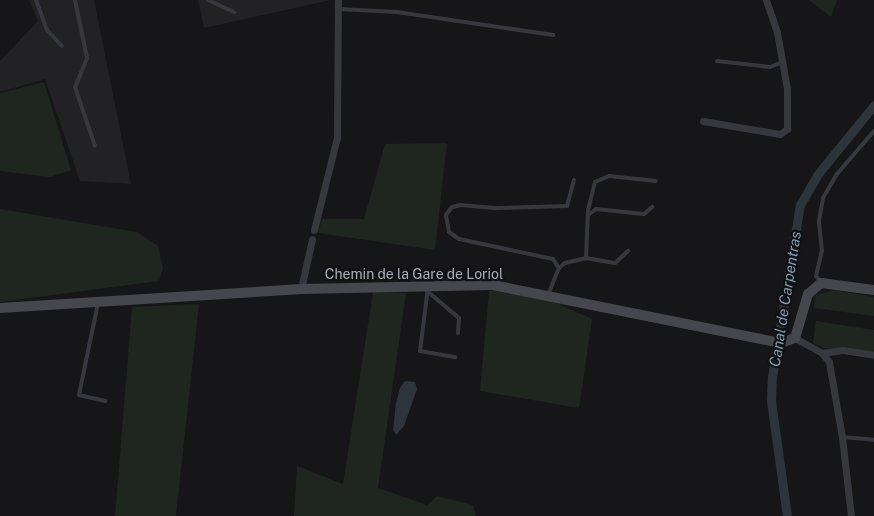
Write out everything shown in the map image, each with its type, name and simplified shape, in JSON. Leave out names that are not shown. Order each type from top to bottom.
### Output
[{"type":"street","points":[[314,230],[338,137],[338,0]]},
{"type":"street","points":[[703,121],[785,133],[787,89],[777,32],[766,0]]},
{"type":"street","points":[[301,289],[312,239]]},
{"type":"street","points":[[851,516],[833,375],[822,353],[795,338],[802,320],[808,294],[820,283],[874,290]]},
{"type":"street","name":"Chemin de la Gare de Loriol","points":[[0,308],[301,289],[427,289],[493,285],[776,342],[795,338]]},
{"type":"street","points":[[822,353],[843,350],[874,355]]},
{"type":"lane","points":[[36,0],[47,30],[62,46]]},
{"type":"lane","points":[[75,0],[87,58],[75,87],[94,146]]},
{"type":"lane","points":[[208,0],[234,12]]},
{"type":"lane","points":[[338,9],[397,12],[554,35]]},
{"type":"lane","points":[[717,61],[770,68],[783,62]]},
{"type":"lane","points":[[820,283],[816,276],[822,251],[819,221],[823,198],[838,174],[874,131]]},
{"type":"lane","points":[[586,258],[591,190],[600,178],[656,181]]},
{"type":"lane","points":[[559,268],[553,259],[459,240],[449,232],[446,215],[452,207],[461,205],[497,208],[567,206],[574,180]]},
{"type":"lane","points":[[588,215],[596,209],[644,214],[652,207]]},
{"type":"lane","points":[[548,295],[559,268],[565,263],[586,258],[615,263],[628,251]]},
{"type":"lane","points":[[427,289],[460,318],[458,333]]},
{"type":"lane","points":[[427,289],[420,351],[455,357]]},
{"type":"lane","points":[[98,303],[79,395],[105,401]]},
{"type":"lane","points":[[842,437],[874,440]]},
{"type":"shaded area","points":[[29,0],[94,0],[131,184],[80,181],[45,79],[0,92],[0,61],[38,21]]},
{"type":"shaded area","points":[[198,0],[331,0],[204,28]]},
{"type":"shaded area","points":[[809,0],[837,0],[831,17]]},
{"type":"shaded area","points":[[44,82],[71,170],[50,177],[0,171],[0,93]]},
{"type":"shaded area","points":[[447,143],[435,250],[318,233],[322,219],[364,219],[385,144]]},
{"type":"shaded area","points":[[0,209],[137,232],[158,246],[163,268],[159,281],[0,302]]},
{"type":"shaded area","points":[[507,290],[543,297],[592,319],[579,408],[480,391],[489,291]]},
{"type":"shaded area","points":[[834,290],[874,297],[874,316],[814,308],[815,295]]},
{"type":"shaded area","points":[[373,292],[406,293],[378,488],[427,505],[437,496],[473,505],[476,516],[294,516],[297,466],[343,484]]},
{"type":"shaded area","points":[[199,304],[176,516],[115,516],[132,307]]},
{"type":"shaded area","points":[[816,321],[874,330],[874,352],[824,348],[813,343]]},
{"type":"shaded area","points":[[405,381],[415,382],[417,389],[404,426],[396,435],[393,430],[396,403],[400,388]]},
{"type":"waterway","name":"Canal de Carpentras","points":[[787,516],[771,401],[772,377],[800,205],[817,175],[874,105]]}]
